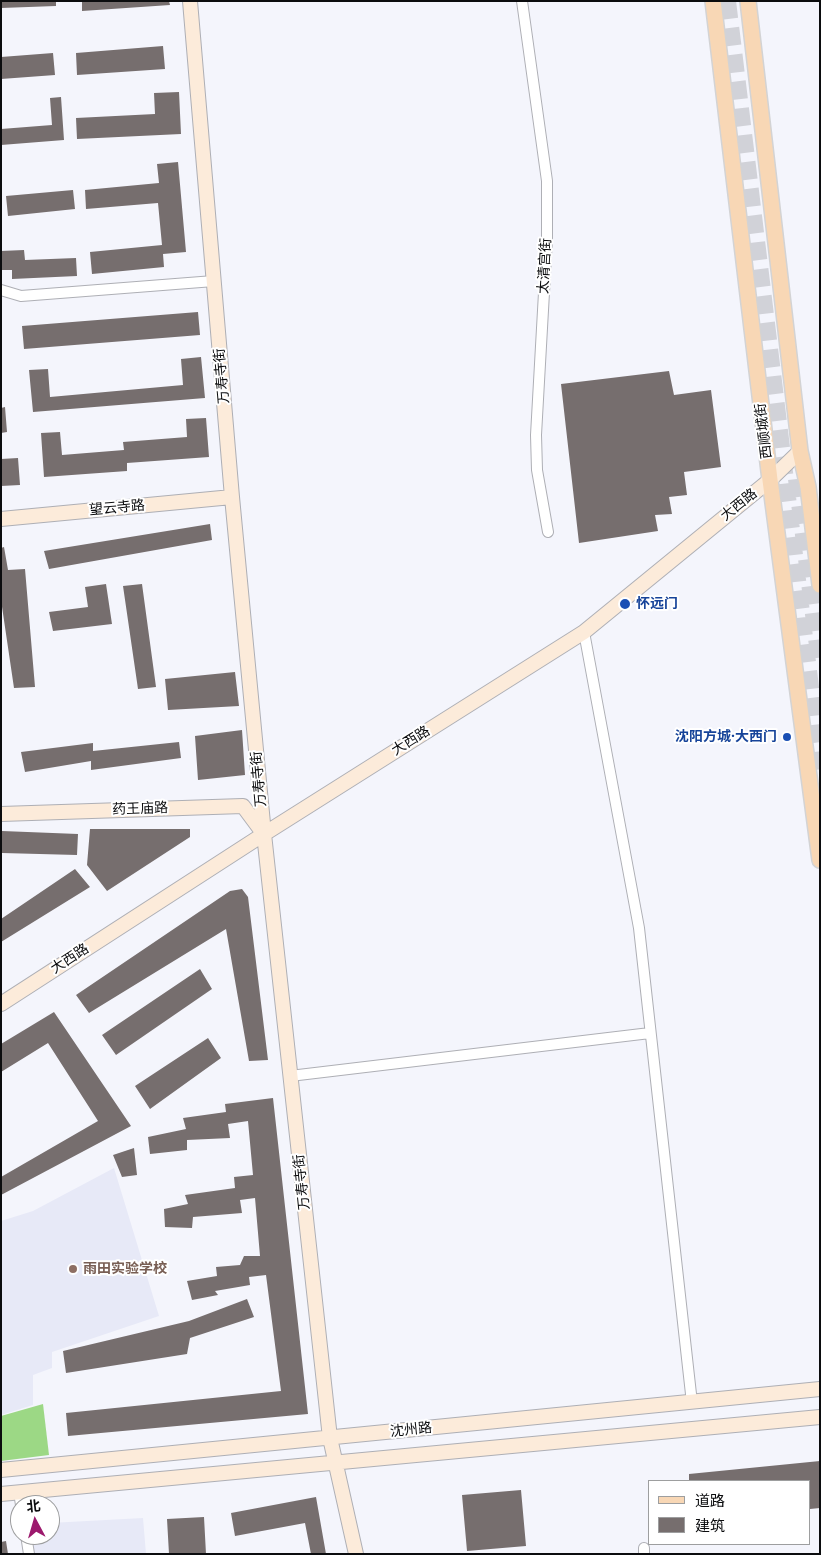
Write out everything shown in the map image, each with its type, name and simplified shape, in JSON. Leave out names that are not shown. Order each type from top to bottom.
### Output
[{"type":"main road","name":"万寿寺街","points":[[190,1],[232,497],[264,834],[330,1438],[356,1554]]},
{"type":"main road","name":"西顺城街","points":[[713,1],[770,480],[820,860]]},
{"type":"main road","points":[[748,1],[800,451],[814,486],[820,585]]},
{"type":"main road","name":"大西路","points":[[1,1004],[264,834],[584,632],[770,480],[800,451]]},
{"type":"main road","name":"望云寺路","points":[[1,519],[232,497]]},
{"type":"main road","name":"药王庙路","points":[[1,814],[243,806],[264,834]]},
{"type":"main road","name":"沈州路","points":[[1,1470],[820,1389]]},
{"type":"main road","name":"沈州路","points":[[54,1495],[335,1462],[820,1417]]},
{"type":"street","name":"太清宫街","points":[[522,1],[547,182],[547,239],[536,435],[538,470],[548,532]]},
{"type":"street","points":[[1,290],[21,296],[214,281]]},
{"type":"street","points":[[584,632],[639,928],[692,1403]]},
{"type":"street","points":[[290,1076],[650,1033]]},
{"type":"shaded area","name":"雨田实验学校","points":[[114,1168],[159,1316],[52,1352],[52,1368],[33,1375],[33,1405],[1,1415],[1,1221],[33,1211]]},
{"type":"shaded area","points":[[143,1518],[146,1554],[34,1554],[32,1545],[60,1545],[60,1522]]},
{"type":"green space","points":[[43,1404],[49,1455],[1,1461],[1,1416]]},
{"type":"building","points":[[1,1],[56,1],[56,6],[1,8]]},
{"type":"building","points":[[82,1],[169,1],[170,5],[82,11]]},
{"type":"building","points":[[163,46],[165,69],[77,75],[76,53]]},
{"type":"building","points":[[53,53],[55,75],[1,79],[1,57]]},
{"type":"building","points":[[179,92],[181,134],[77,139],[76,118],[155,114],[154,93]]},
{"type":"building","points":[[61,97],[64,140],[1,145],[1,129],[52,125],[50,98]]},
{"type":"building","points":[[178,162],[186,252],[163,254],[164,267],[92,274],[90,252],[162,245],[158,203],[86,209],[85,190],[159,183],[157,164]]},
{"type":"building","points":[[73,190],[75,209],[8,216],[6,196]]},
{"type":"building","points":[[24,250],[25,260],[76,258],[77,276],[12,279],[12,270],[1,270],[1,251]]},
{"type":"building","points":[[198,312],[200,335],[24,349],[22,326]]},
{"type":"building","points":[[201,357],[205,398],[33,412],[29,370],[48,369],[50,397],[183,385],[181,359]]},
{"type":"building","points":[[669,371],[674,395],[711,390],[721,467],[684,472],[687,495],[669,497],[672,514],[655,515],[658,531],[579,543],[561,384]]},
{"type":"building","points":[[5,407],[7,432],[1,433],[1,408]]},
{"type":"building","points":[[206,418],[209,457],[127,463],[127,471],[44,477],[41,433],[60,432],[62,455],[124,450],[123,442],[187,437],[186,419]]},
{"type":"building","points":[[18,458],[20,485],[1,486],[1,459]]},
{"type":"building","points":[[210,524],[212,540],[49,569],[44,551]]},
{"type":"building","points":[[4,547],[8,570],[25,569],[35,687],[14,688],[1,600],[1,548]]},
{"type":"building","points":[[106,584],[112,624],[53,631],[49,612],[88,607],[85,587]]},
{"type":"building","points":[[142,584],[156,687],[138,689],[123,586]]},
{"type":"building","points":[[235,672],[239,706],[168,710],[165,679]]},
{"type":"building","points":[[242,730],[245,775],[198,780],[195,736]]},
{"type":"building","points":[[179,742],[181,758],[91,770],[91,761],[25,772],[21,752],[93,743],[93,751]]},
{"type":"building","points":[[90,829],[190,829],[190,837],[107,891],[87,865]]},
{"type":"building","points":[[2,831],[78,834],[77,855],[2,853]]},
{"type":"building","points":[[75,869],[90,887],[1,942],[1,919]]},
{"type":"building","points":[[242,889],[248,897],[268,1060],[249,1061],[226,929],[89,1013],[76,995],[230,891]]},
{"type":"building","points":[[200,969],[212,989],[116,1055],[102,1035]]},
{"type":"building","points":[[54,1012],[131,1126],[1,1195],[1,1177],[98,1121],[48,1043],[1,1072],[1,1044]]},
{"type":"building","points":[[208,1038],[221,1058],[150,1109],[135,1086]]},
{"type":"building","points":[[273,1098],[308,1414],[68,1436],[66,1413],[281,1391],[266,1275],[249,1277],[250,1285],[215,1291],[218,1295],[192,1300],[187,1281],[217,1276],[216,1267],[240,1265],[244,1256],[260,1256],[255,1198],[240,1200],[242,1213],[193,1217],[192,1228],[165,1227],[164,1209],[188,1204],[185,1195],[235,1188],[234,1177],[253,1175],[248,1121],[228,1124],[230,1138],[187,1140],[187,1150],[150,1154],[148,1137],[186,1129],[183,1118],[226,1112],[225,1104]]},
{"type":"building","points":[[134,1148],[137,1175],[122,1177],[113,1155]]},
{"type":"building","points":[[247,1299],[254,1317],[190,1338],[187,1354],[66,1373],[63,1351],[189,1321]]},
{"type":"building","points":[[820,1461],[820,1508],[811,1509],[811,1480],[689,1480],[689,1474]]},
{"type":"building","points":[[521,1490],[526,1546],[467,1551],[462,1495]]},
{"type":"building","points":[[316,1497],[326,1554],[311,1554],[305,1523],[235,1536],[231,1513]]},
{"type":"building","points":[[204,1517],[206,1554],[169,1554],[167,1519]]},
{"type":"building","points":[[6,1541],[8,1554],[1,1554],[1,1542]]},
{"type":"tunnel","points":[[727,1],[820,770]]},
{"type":"tunnel","points":[[797,479],[820,662]]},
{"type":"place","name":"怀远门","points":[[625,604]]},
{"type":"place","name":"沈阳方城·大西门","points":[[787,737]]},
{"type":"place","name":"雨田实验学校","points":[[73,1269]]}]
